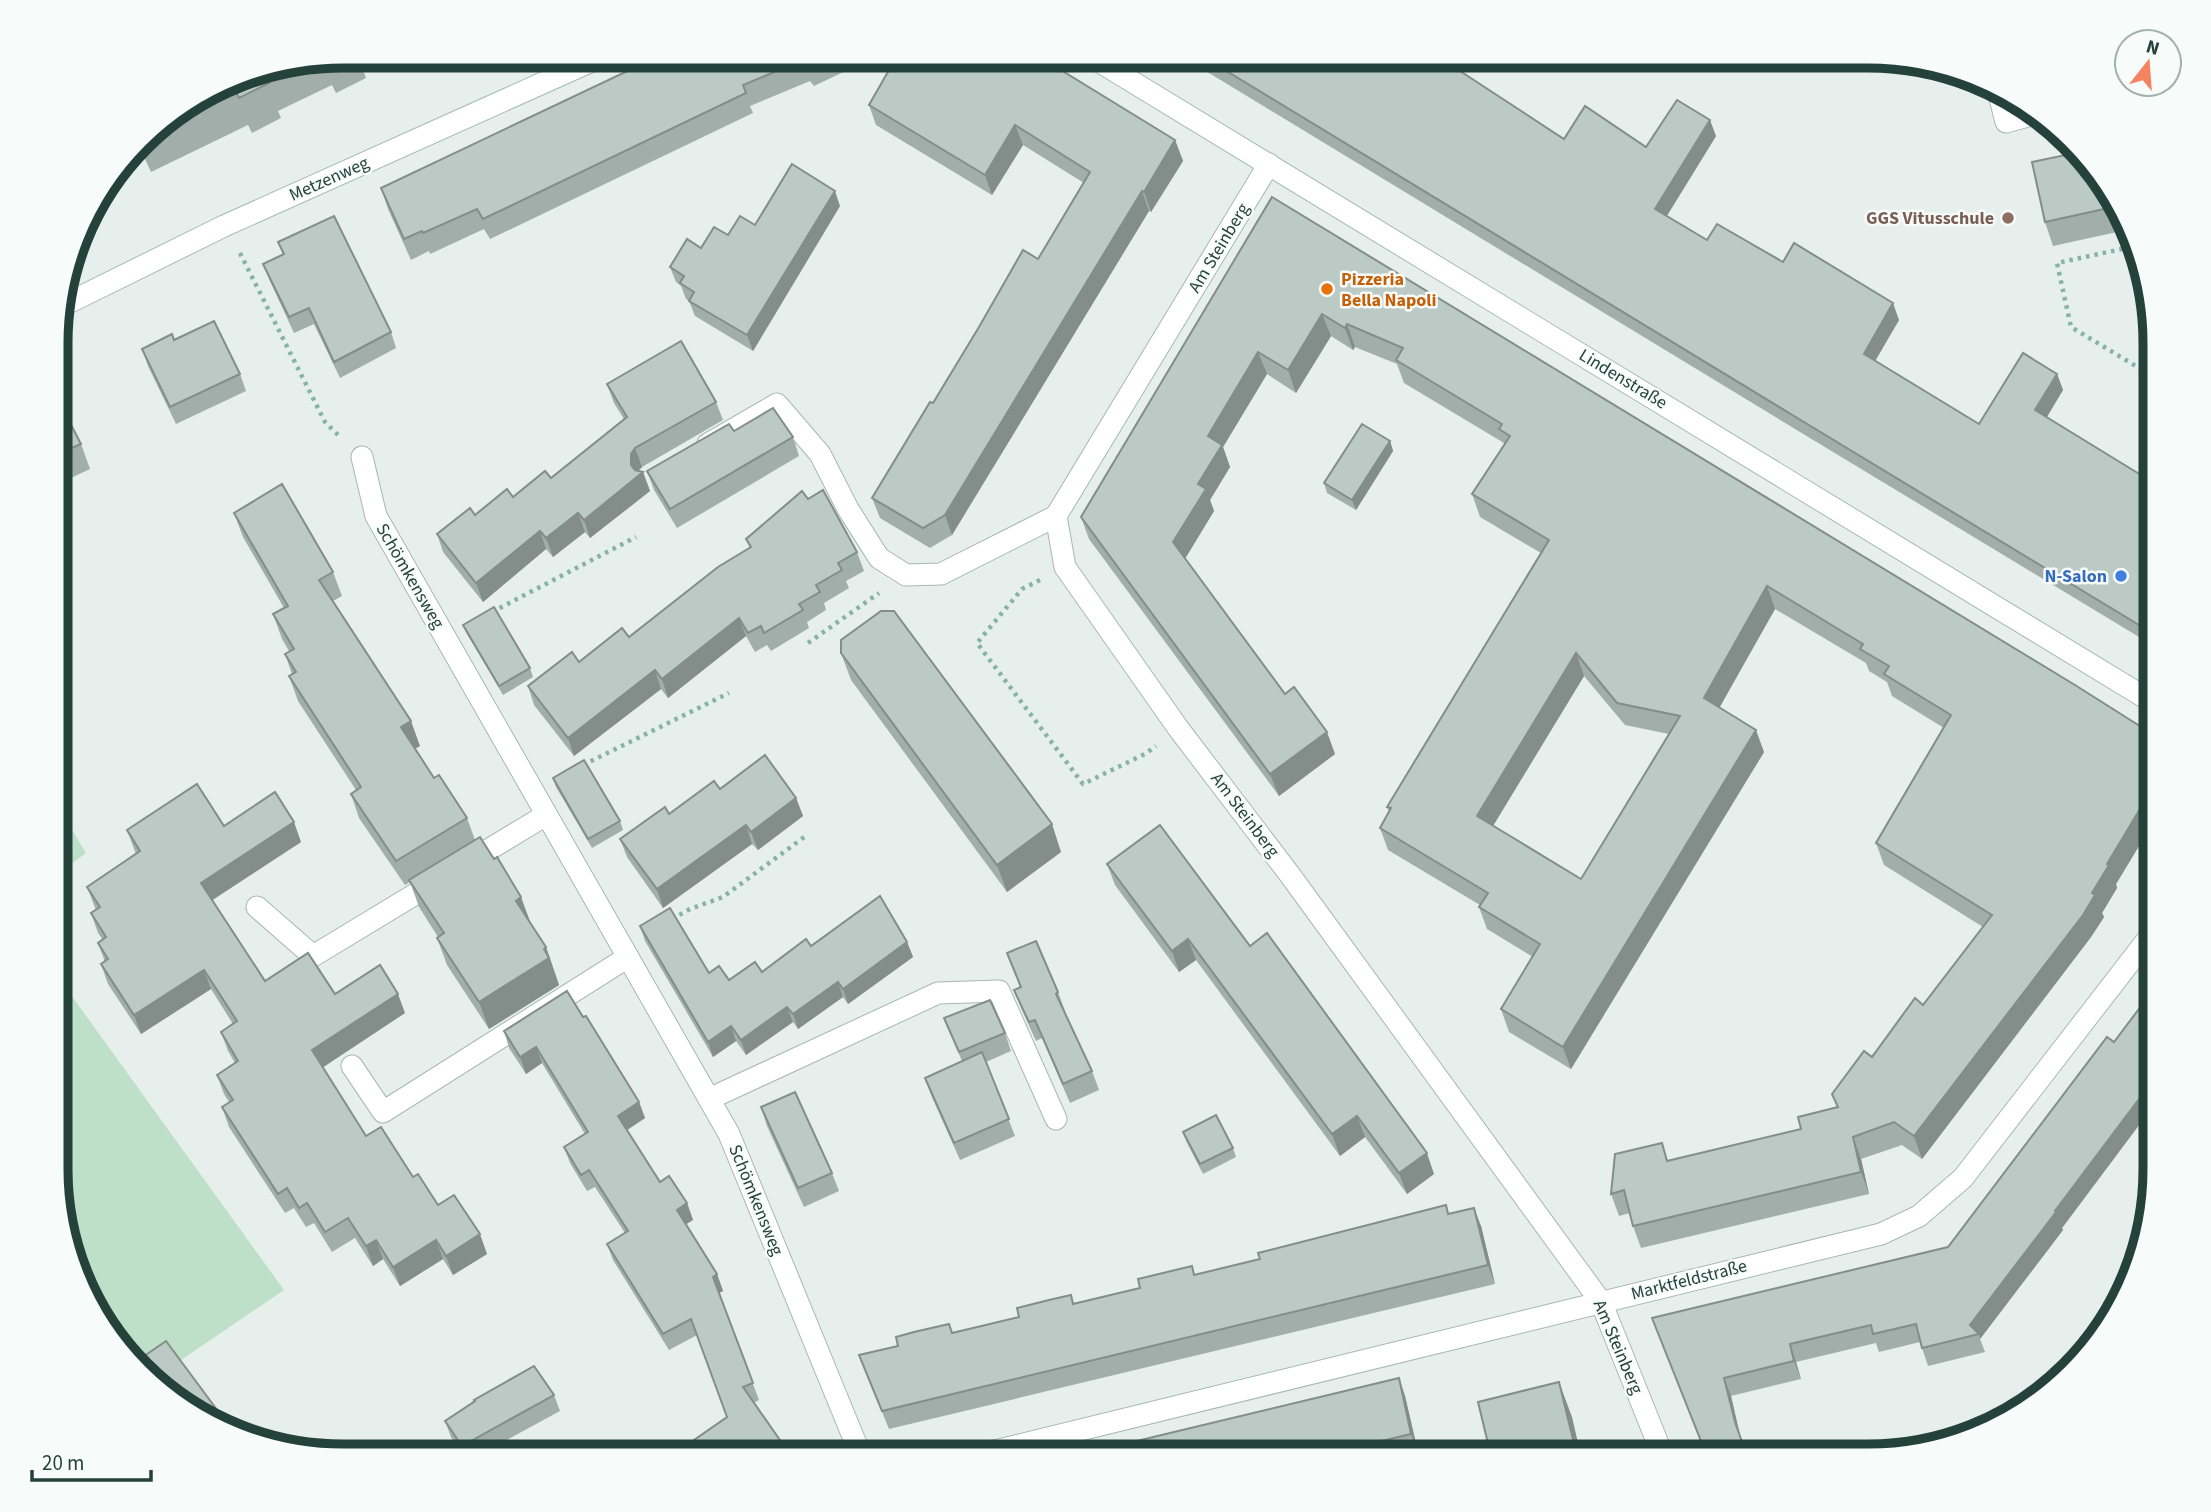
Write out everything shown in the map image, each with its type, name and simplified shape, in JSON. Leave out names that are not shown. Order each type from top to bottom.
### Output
[{"type":"street","name":"Metzenweg","points":[[72,301],[224,226],[576,68]]},
{"type":"street","name":"Lindenstraße","points":[[1110,68],[2143,696]]},
{"type":"street","points":[[2001,103],[2006,122],[2023,117]]},
{"type":"street","name":"Am Steinberg","points":[[1269,164],[1056,516],[1065,567],[1178,728],[1290,874],[1601,1302],[1658,1444]]},
{"type":"street","points":[[695,451],[777,404],[820,454],[848,509],[879,558],[906,575],[941,574],[1056,516]]},
{"type":"street","name":"Schömkensweg","points":[[362,457],[376,516],[729,1134],[856,1444]]},
{"type":"street","points":[[257,907],[313,956],[546,815]]},
{"type":"street","name":"Marktfeldstraße","points":[[1023,1444],[1881,1234],[1919,1216],[1964,1178],[2143,945]]},
{"type":"street","points":[[352,1066],[383,1112],[628,957]]},
{"type":"street","points":[[709,1098],[938,993],[999,991],[1056,1119]]},
{"type":"path","points":[[224,226],[325,422],[362,457]]},
{"type":"path","points":[[2126,248],[2057,263],[2071,327],[2143,370]]},
{"type":"path","points":[[445,637],[636,537]]},
{"type":"path","points":[[1065,567],[1022,589],[977,643],[1083,784],[1145,754],[1178,728]]},
{"type":"path","points":[[808,643],[906,575]]},
{"type":"path","points":[[582,766],[729,693]]},
{"type":"path","points":[[668,922],[690,909],[723,898],[807,835]]},
{"type":"green space","points":[[68,823],[86,853],[68,866]]},
{"type":"green space","points":[[68,991],[284,1290],[161,1374],[125,1336],[105,1306],[89,1274],[71,1205],[68,1169]]},
{"type":"building","points":[[634,68],[784,68],[743,85],[746,93],[483,219],[477,209],[404,239],[381,188]]},
{"type":"building","points":[[890,68],[1058,68],[1175,140],[945,515],[923,528],[872,498],[930,402],[933,403],[1023,250],[1038,259],[1090,172],[1015,125],[985,175],[869,105]]},
{"type":"building","points":[[1222,68],[1455,68],[1564,139],[1585,106],[1646,147],[1677,100],[1710,120],[1655,209],[1707,240],[1717,224],[1783,262],[1794,243],[1893,303],[1864,354],[1979,424],[2023,353],[2057,374],[2035,410],[2143,476],[2143,627]]},
{"type":"building","points":[[267,79],[269,83],[239,98],[235,90]]},
{"type":"building","points":[[2067,155],[2086,176],[2107,208],[2045,222],[2032,162]]},
{"type":"building","points":[[792,164],[835,191],[747,335],[689,301],[694,292],[680,283],[684,276],[670,267],[687,239],[701,248],[714,227],[728,235],[740,216],[755,225]]},
{"type":"building","points":[[1272,197],[2143,728],[2143,811],[2140,809],[2107,864],[2109,865],[2092,893],[2095,895],[2083,915],[1914,1136],[1894,1122],[1853,1137],[1861,1172],[1633,1226],[1624,1190],[1611,1194],[1615,1154],[1662,1143],[1667,1161],[1801,1129],[1798,1117],[1838,1107],[1832,1094],[1864,1051],[1872,1057],[1915,998],[1923,1005],[1992,915],[1876,843],[1951,715],[1884,674],[1889,666],[1860,649],[1863,644],[1767,586],[1704,698],[1756,730],[1563,1047],[1501,1009],[1540,944],[1479,907],[1488,893],[1380,828],[1391,808],[1387,807],[1549,540],[1472,494],[1510,436],[1499,429],[1502,424],[1396,360],[1403,348],[1347,324],[1345,328],[1322,314],[1288,370],[1258,352],[1208,436],[1222,445],[1198,484],[1206,489],[1173,542],[1285,694],[1294,687],[1327,732],[1270,774],[1081,517]],"holes":[[[1576,653],[1617,703],[1680,716],[1581,879],[1477,816]]]},
{"type":"building","points":[[334,216],[391,332],[334,362],[309,308],[289,317],[263,264],[284,254],[278,242]]},
{"type":"building","points":[[214,321],[240,374],[170,407],[142,349],[172,334],[174,340]]},
{"type":"building","points":[[681,341],[716,402],[635,448],[631,454],[631,465],[635,470],[643,472],[584,520],[578,513],[546,538],[540,531],[476,583],[437,534],[470,508],[475,515],[507,489],[513,497],[545,471],[551,478],[627,417],[607,384]]},
{"type":"building","points":[[773,408],[793,437],[670,509],[647,471],[729,424],[734,431]]},
{"type":"building","points":[[68,419],[81,444],[68,450]]},
{"type":"building","points":[[1362,424],[1390,441],[1352,500],[1324,483]]},
{"type":"building","points":[[282,484],[333,572],[319,580],[411,721],[401,727],[434,778],[439,775],[467,818],[396,861],[351,794],[361,787],[289,676],[296,672],[285,654],[294,649],[273,614],[288,606],[234,513]]},
{"type":"building","points":[[823,490],[857,552],[838,563],[842,570],[816,585],[820,592],[799,604],[803,610],[764,633],[761,626],[748,633],[739,618],[662,679],[655,670],[568,738],[528,686],[572,652],[579,662],[622,628],[629,637],[718,567],[751,547],[746,539],[802,491],[808,499]]},
{"type":"building","points":[[494,607],[530,668],[499,686],[463,625]]},
{"type":"building","points":[[881,611],[894,611],[1052,824],[997,865],[841,653],[841,640]]},
{"type":"building","points":[[765,755],[796,798],[751,832],[746,825],[657,889],[620,839],[665,807],[669,814],[714,781],[720,789]]},
{"type":"building","points":[[584,760],[620,821],[588,839],[553,778]]},
{"type":"building","points":[[197,784],[224,826],[275,792],[294,822],[201,883],[265,981],[308,953],[335,994],[380,965],[398,994],[312,1050],[366,1136],[381,1127],[413,1177],[418,1174],[438,1205],[454,1195],[480,1234],[446,1256],[436,1240],[393,1267],[376,1240],[366,1246],[348,1218],[325,1232],[307,1203],[299,1208],[287,1188],[278,1194],[222,1107],[233,1100],[217,1075],[238,1061],[221,1032],[237,1021],[204,970],[134,1015],[101,964],[108,959],[98,943],[106,937],[91,913],[100,907],[87,887],[140,851],[127,830]]},
{"type":"building","points":[[1160,825],[1250,946],[1267,933],[1427,1153],[1399,1173],[1357,1116],[1332,1134],[1188,939],[1172,951],[1107,864]]},
{"type":"building","points":[[480,837],[494,859],[497,857],[521,897],[516,901],[546,947],[544,949],[549,958],[479,1002],[437,938],[444,933],[409,880]]},
{"type":"building","points":[[880,896],[907,942],[843,989],[838,982],[793,1014],[787,1007],[741,1040],[731,1026],[708,1042],[640,926],[670,908],[709,973],[719,966],[729,980],[755,962],[762,972],[806,939],[811,946]]},
{"type":"building","points":[[1036,941],[1058,992],[1056,994],[1092,1071],[1063,1084],[1035,1020],[1029,1022],[1014,990],[1021,987],[1007,953]]},
{"type":"building","points":[[567,991],[583,1017],[586,1016],[639,1102],[618,1116],[660,1182],[669,1176],[687,1203],[677,1210],[717,1274],[713,1277],[753,1383],[743,1387],[783,1444],[688,1444],[727,1417],[691,1319],[663,1334],[607,1244],[628,1231],[589,1170],[581,1175],[564,1147],[588,1132],[536,1047],[520,1057],[504,1031]]},
{"type":"building","points":[[990,1000],[1005,1033],[959,1052],[944,1018]]},
{"type":"building","points":[[2143,1004],[2143,1094],[1970,1325],[1979,1334],[1922,1348],[1916,1324],[1873,1334],[1871,1325],[1790,1344],[1794,1361],[1724,1378],[1743,1444],[1702,1444],[1652,1318],[1948,1247],[2107,1037],[2114,1042]]},
{"type":"building","points":[[982,1052],[1009,1119],[954,1143],[925,1078]]},
{"type":"building","points":[[795,1092],[832,1173],[798,1188],[761,1107]]},
{"type":"building","points":[[1216,1115],[1233,1148],[1200,1164],[1183,1132]]},
{"type":"building","points":[[1446,1205],[1448,1214],[1474,1208],[1488,1265],[882,1411],[859,1355],[898,1346],[896,1337],[914,1332],[949,1324],[952,1333],[1019,1317],[1017,1308],[1071,1295],[1073,1304],[1140,1288],[1138,1279],[1192,1266],[1194,1275],[1260,1259],[1258,1253]]},
{"type":"building","points":[[166,1341],[220,1414],[176,1387],[143,1357]]},
{"type":"building","points":[[534,1366],[554,1395],[466,1444],[461,1444],[445,1421],[474,1400]]},
{"type":"building","points":[[1399,1378],[1411,1434],[1369,1444],[1124,1444]]},
{"type":"building","points":[[1559,1382],[1574,1444],[1488,1444],[1478,1402]]},
{"type":"place","name":"GGS Vitusschule","points":[[2008,218]]},
{"type":"place","name":"Pizzeria Bella Napoli","points":[[1327,289]]},
{"type":"place","name":"N-Salon","points":[[2121,576]]}]
